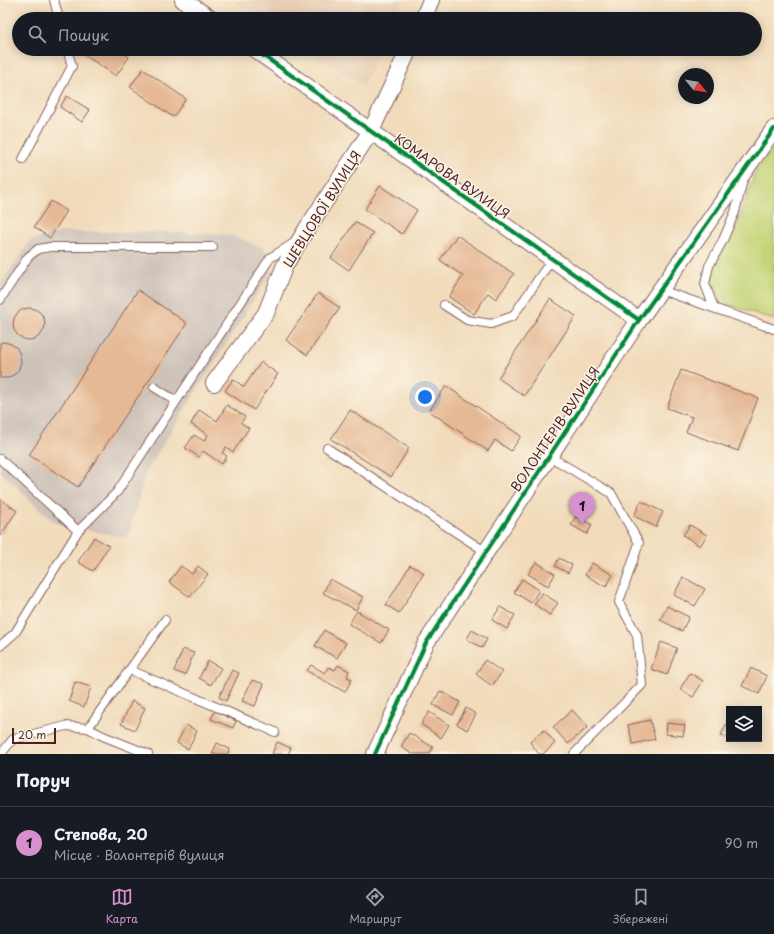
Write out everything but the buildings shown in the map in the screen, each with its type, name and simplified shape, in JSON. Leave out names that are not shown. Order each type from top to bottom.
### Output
[{"type":"street","points":[[184,0],[201,12]]},
{"type":"street","points":[[426,12],[431,0]]},
{"type":"street","name":"КОМАРОВА ВУЛИЦЯ","points":[[264,56],[639,320]]},
{"type":"street","name":"ШЕВЦОВОЇ ВУЛИЦЯ","points":[[214,383],[266,313],[285,265],[371,131],[406,56]]},
{"type":"street","name":"ВОЛОНТЕРІВ ВУЛИЦЯ","points":[[375,754],[426,643],[639,320],[774,129]]},
{"type":"lane","points":[[54,0],[57,12]]},
{"type":"lane","points":[[23,159],[72,66],[69,56]]},
{"type":"lane","points":[[714,308],[705,284],[709,266],[724,240],[735,212],[747,168]]},
{"type":"lane","points":[[0,646],[14,633],[78,531],[117,492],[270,258],[301,238]]},
{"type":"lane","points":[[0,300],[28,257],[38,249],[50,247],[213,247]]},
{"type":"lane","points":[[444,304],[467,320],[491,324],[513,316],[552,259]]},
{"type":"lane","points":[[661,290],[774,329]]},
{"type":"lane","points":[[154,387],[176,401]]},
{"type":"lane","points":[[327,448],[486,552]]},
{"type":"lane","points":[[549,456],[611,493],[638,543],[619,602],[637,636],[642,686],[574,754]]},
{"type":"lane","points":[[0,459],[78,531]]},
{"type":"lane","points":[[88,728],[165,620]]},
{"type":"lane","points":[[130,670],[275,732]]},
{"type":"lane","points":[[1,754],[13,739],[66,726],[88,728],[103,736],[148,754]]},
{"type":"shaded area","points":[[233,0],[403,0],[397,12],[251,12]]},
{"type":"shaded area","points":[[318,56],[377,56],[363,86]]},
{"type":"shaded area","points":[[62,232],[161,232],[231,235],[264,249],[271,272],[145,473],[128,538],[55,523],[0,471],[0,285],[31,240]]},
{"type":"green space","points":[[774,146],[774,320],[723,302],[711,291],[713,269],[737,225],[757,168]]},
{"type":"cycle path","points":[[264,56],[639,320]]},
{"type":"cycle path","points":[[375,754],[426,643],[639,320],[774,129]]},
{"type":"place","name":"Степова, 20","points":[[582,525]]}]
